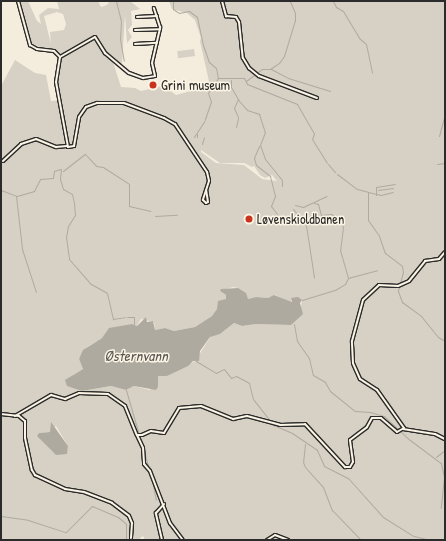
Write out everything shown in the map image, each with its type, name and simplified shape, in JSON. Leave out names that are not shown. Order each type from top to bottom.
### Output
[{"type":"street","points":[[18,1],[30,45],[37,49],[54,51],[60,57]]},
{"type":"street","points":[[222,1],[226,16],[236,17],[240,22],[244,58],[249,68],[259,76],[317,98]]},
{"type":"street","points":[[60,57],[95,37],[105,53],[123,69],[139,78],[155,76],[152,63],[160,29],[154,8]]},
{"type":"street","points":[[137,17],[157,16]]},
{"type":"street","points":[[135,30],[160,29]]},
{"type":"street","points":[[135,44],[157,44]]},
{"type":"street","points":[[60,57],[56,82],[68,147]]},
{"type":"street","points":[[3,160],[21,144],[36,139],[56,147],[74,146],[79,117],[86,108],[97,103],[124,103],[164,118],[175,124],[207,172],[209,178],[203,200],[206,203],[208,202],[206,190]]},
{"type":"street","points":[[403,429],[403,424],[377,390],[359,376],[353,363],[352,341],[365,296],[373,293],[380,284],[400,286],[412,279],[425,261],[439,259],[445,252]]},
{"type":"street","points":[[15,416],[51,396],[65,399],[76,394],[108,394],[123,404],[143,448],[143,462],[150,471],[164,504],[170,523],[183,540]]},
{"type":"street","points":[[137,435],[152,431],[164,433],[179,408],[201,406],[233,419],[247,416],[280,425],[305,424],[347,468],[353,464],[350,440],[367,427],[372,418],[381,418],[397,432],[403,429],[435,434],[445,439]]},
{"type":"street","points":[[1,414],[15,416],[26,423],[25,438],[31,468],[35,476],[66,489],[84,492],[115,504],[131,520],[131,538]]},
{"type":"street","points":[[162,540],[156,513],[164,504]]},
{"type":"street","points":[[267,540],[275,535],[288,540]]},
{"type":"shaded area","points":[[19,1],[28,1],[37,21],[41,24],[39,15],[48,8],[59,9],[57,1],[98,1],[101,7],[107,5],[110,1],[130,1],[140,9],[131,11],[132,25],[128,30],[132,37],[127,43],[125,15],[122,64],[113,62],[121,87],[135,88],[141,91],[163,86],[176,95],[210,86],[200,41],[201,38],[195,20],[187,13],[172,9],[169,1],[445,1],[445,540],[145,540],[143,536],[138,540],[1,540],[1,86],[15,60],[35,73],[46,75],[51,101],[60,100],[57,81],[62,58],[52,49],[40,48],[29,41]],"holes":[[[57,12],[63,14],[66,24],[64,30],[50,32],[51,44],[44,16]],[[201,150],[220,163],[244,163],[252,167],[254,166],[260,175],[265,178],[272,175],[277,181],[262,179],[244,165],[216,163],[201,152]],[[233,287],[238,288],[248,299],[256,297],[268,298],[275,295],[291,302],[291,299],[302,300],[301,307],[291,325],[256,324],[242,326],[234,323],[220,334],[211,336],[195,361],[167,376],[158,376],[150,390],[134,386],[126,390],[111,386],[82,391],[67,384],[73,375],[83,369],[79,359],[87,347],[102,338],[109,330],[132,324],[137,326],[141,319],[154,322],[155,330],[165,328],[174,331],[195,327],[212,316],[226,299],[226,295],[220,291]],[[56,426],[68,446],[66,454],[54,453],[38,436],[39,433],[50,432]]]},
{"type":"shaded area","points":[[194,49],[195,56],[178,58],[177,51]]},
{"type":"water","name":"Østernvann","points":[[238,288],[246,293],[248,299],[256,297],[268,298],[274,295],[292,302],[291,298],[298,297],[302,300],[300,303],[303,314],[291,325],[256,324],[242,326],[234,323],[220,334],[210,337],[200,351],[199,361],[193,361],[188,366],[167,376],[158,376],[158,387],[156,390],[134,386],[126,390],[111,386],[82,391],[67,386],[65,380],[83,369],[79,359],[83,350],[102,338],[109,328],[132,324],[137,326],[146,317],[147,322],[153,321],[155,330],[165,328],[174,331],[195,327],[212,316],[217,309],[218,301],[226,299],[226,295],[220,291],[221,289]]},
{"type":"water","points":[[51,422],[68,446],[67,454],[56,455],[37,436],[39,433],[50,432]]},
{"type":"waterway","points":[[116,1],[121,21],[120,39],[124,61]]},
{"type":"waterway","points":[[173,1],[173,9],[179,13],[189,11],[197,17],[203,45],[209,62],[216,68],[218,78],[244,78],[247,84],[297,104],[314,134],[312,139],[327,163]]},
{"type":"waterway","points":[[246,81],[262,69],[270,69],[279,63],[284,56],[295,21],[295,13],[290,1]]},
{"type":"waterway","points":[[333,1],[336,7],[343,11],[359,38],[366,44],[372,72]]},
{"type":"waterway","points":[[271,69],[288,78],[330,91]]},
{"type":"waterway","points":[[205,119],[211,102],[208,93],[218,78]]},
{"type":"waterway","points":[[231,80],[231,87],[239,101],[247,110],[259,114],[265,132],[260,145],[265,159],[282,180],[282,186]]},
{"type":"waterway","points":[[238,99],[234,108],[238,117]]},
{"type":"waterway","points":[[439,136],[445,114]]},
{"type":"waterway","points":[[236,127],[238,118]]},
{"type":"waterway","points":[[194,137],[205,120]]},
{"type":"waterway","points":[[202,144],[204,137]]},
{"type":"waterway","points":[[259,146],[254,158],[256,165],[270,176],[275,196],[271,206],[277,214]]},
{"type":"waterway","points":[[63,171],[85,154],[96,166],[103,167],[129,184],[129,206],[150,211]]},
{"type":"waterway","points":[[437,164],[445,163]]},
{"type":"waterway","points":[[328,164],[335,172]]},
{"type":"waterway","points":[[1,190],[17,196],[34,191],[40,179],[53,178],[54,171],[61,169],[60,179],[63,189],[72,194],[74,203],[75,215],[68,226],[66,237],[69,259],[91,284],[107,293],[113,319],[125,317]]},
{"type":"waterway","points":[[337,174],[357,189],[368,192],[368,220],[379,236],[385,253],[402,266],[403,272],[398,291],[402,302],[421,316],[438,337],[445,341]]},
{"type":"waterway","points":[[376,195],[376,187],[395,184]]},
{"type":"waterway","points":[[378,190],[393,188]]},
{"type":"waterway","points":[[368,192],[381,195],[393,192]]},
{"type":"waterway","points":[[16,196],[22,249],[36,292]]},
{"type":"waterway","points":[[295,205],[303,207],[327,196]]},
{"type":"waterway","points":[[314,203],[318,204],[321,215],[331,214],[341,220],[343,227],[340,250],[348,278]]},
{"type":"waterway","points":[[293,209],[306,225],[314,277]]},
{"type":"waterway","points":[[155,216],[177,215]]},
{"type":"waterway","points":[[302,300],[335,290],[345,284],[348,278],[377,270]]},
{"type":"waterway","points":[[127,317],[134,317],[134,325]]},
{"type":"waterway","points":[[294,324],[297,341],[309,358],[313,375],[325,382],[330,391],[355,411],[370,412],[384,416],[410,440],[441,463],[444,477],[441,508]]},
{"type":"waterway","points":[[196,361],[216,373],[224,369],[231,378],[236,376],[249,383],[253,399],[270,421]]},
{"type":"waterway","points":[[126,390],[149,469]]},
{"type":"waterway","points":[[271,424],[292,433],[317,450],[324,466],[348,478],[383,517],[414,536],[430,540]]},
{"type":"waterway","points":[[305,444],[303,462],[305,467],[323,487],[332,510],[361,540]]},
{"type":"waterway","points":[[436,457],[445,450]]},
{"type":"waterway","points":[[152,480],[156,500]]},
{"type":"waterway","points":[[1,516],[28,520],[66,532],[92,506],[118,517],[126,524],[126,540]]},
{"type":"place","name":"Grini museum","points":[[153,85]]},
{"type":"place","name":"Løvenskioldbanen","points":[[249,219]]}]
